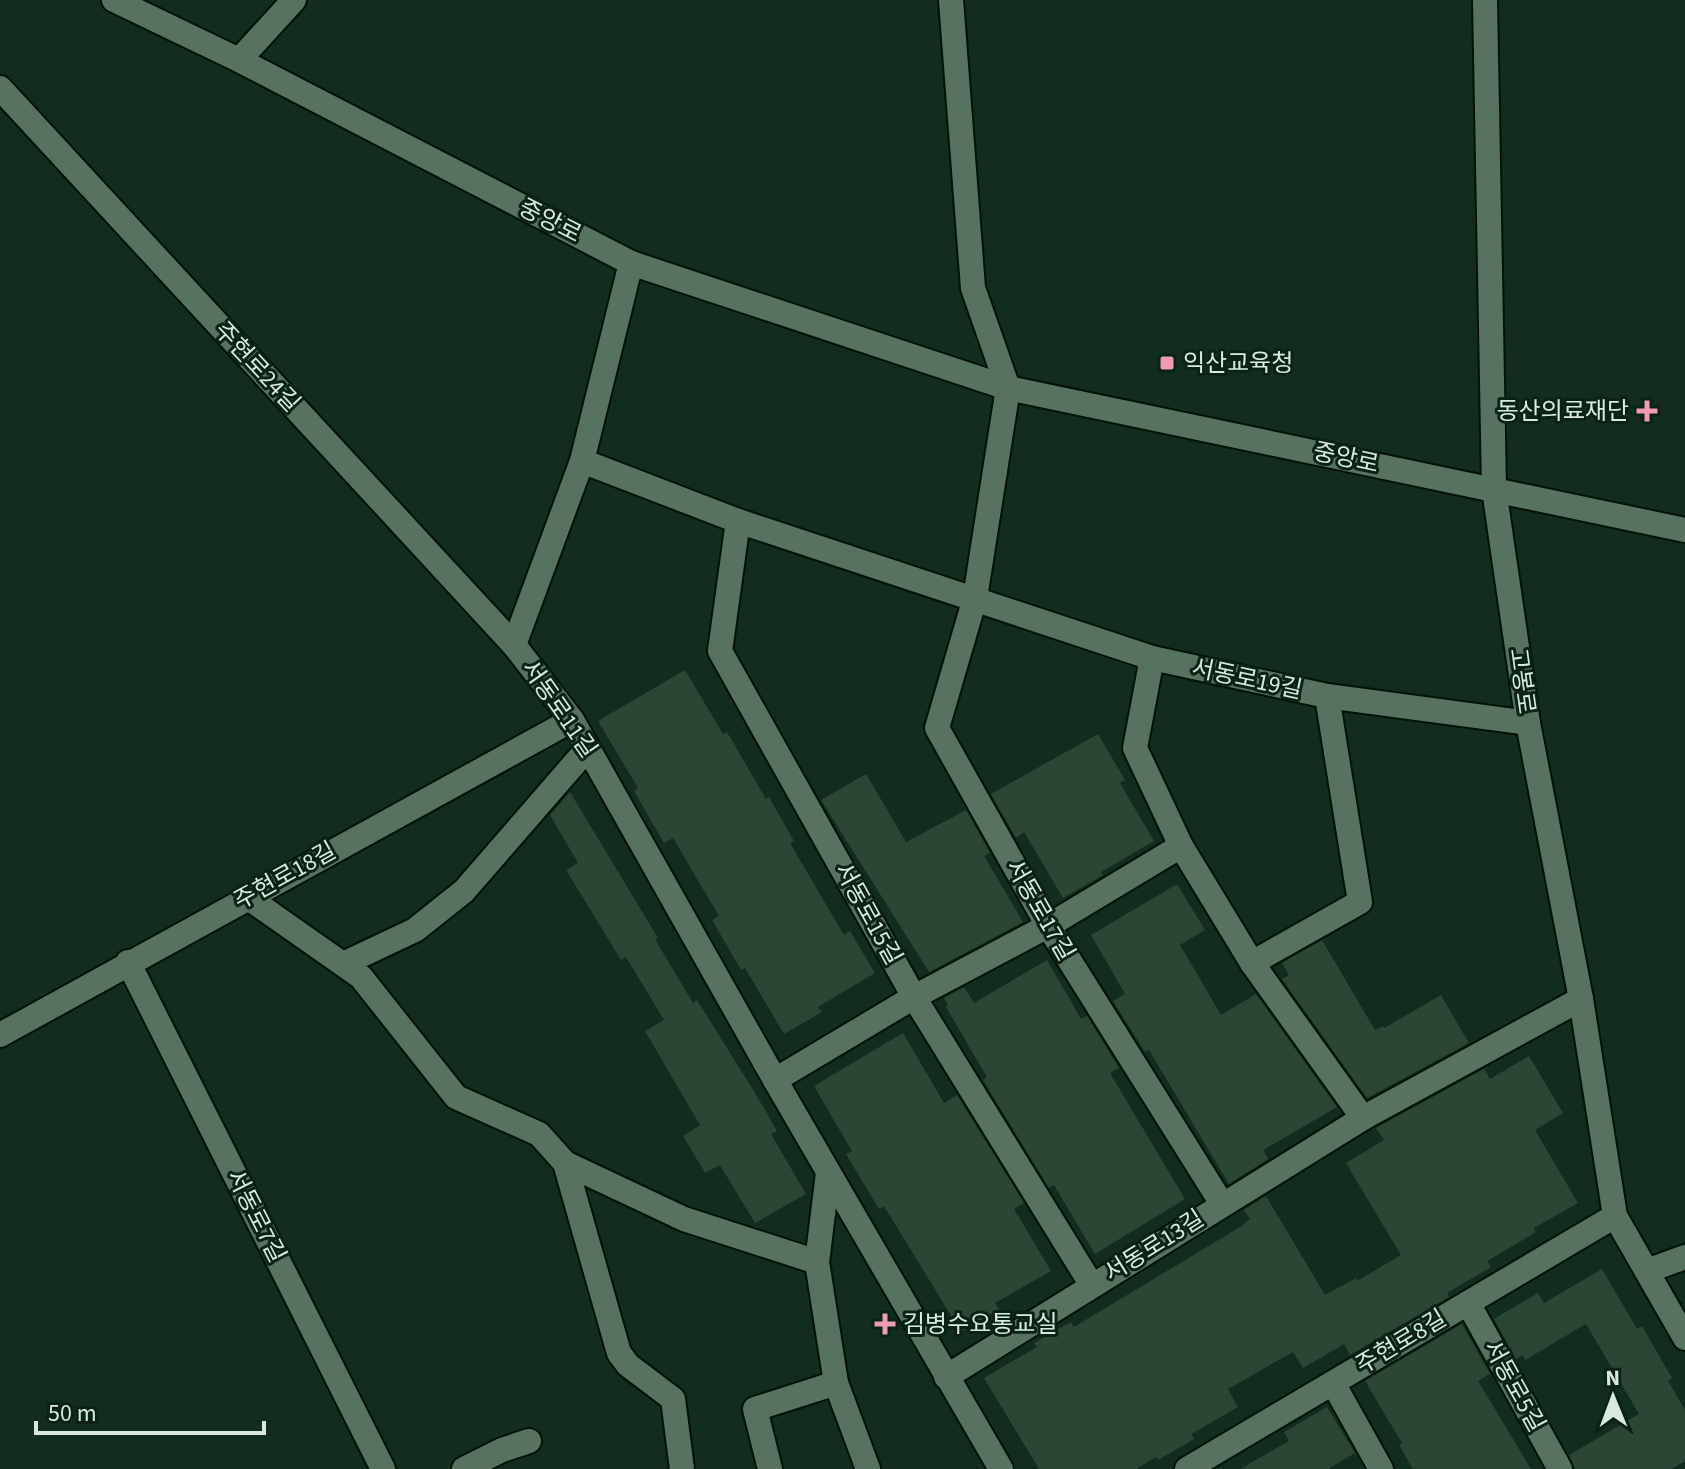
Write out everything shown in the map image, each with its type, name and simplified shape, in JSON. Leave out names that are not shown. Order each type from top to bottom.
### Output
[{"type":"street","name":"중앙로","points":[[114,0],[239,60],[631,263],[1008,388],[1685,530]]},
{"type":"street","points":[[239,60],[294,0]]},
{"type":"street","points":[[951,0],[973,288],[1008,388],[975,598]]},
{"type":"street","name":"고봉로","points":[[1485,0],[1494,489],[1528,723],[1581,999],[1615,1216],[1685,1338]]},
{"type":"street","name":"주현로24길","points":[[0,88],[514,645]]},
{"type":"street","name":"서동로11길","points":[[631,263],[582,461],[514,645],[572,720],[828,1173],[1001,1469]]},
{"type":"street","name":"서동로19길","points":[[582,461],[738,521],[1152,658],[1327,696],[1528,723]]},
{"type":"street","name":"서동로15길","points":[[738,521],[720,651],[914,997],[1091,1284]]},
{"type":"street","name":"서동로17길","points":[[975,598],[937,728],[1048,926],[1222,1204]]},
{"type":"street","points":[[1152,658],[1135,748],[1181,846],[1252,963],[1363,1118]]},
{"type":"street","points":[[1252,963],[1360,902],[1327,696]]},
{"type":"street","name":"주현로18길","points":[[0,1035],[572,720]]},
{"type":"street","points":[[343,964],[415,930],[464,891],[588,748]]},
{"type":"street","points":[[775,1080],[914,997],[1048,926],[1181,846]]},
{"type":"street","points":[[247,897],[361,977],[456,1097],[539,1134],[565,1163],[684,1219],[817,1262]]},
{"type":"street","name":"서동로7길","points":[[128,962],[383,1469]]},
{"type":"street","name":"서동로13길","points":[[946,1377],[1091,1284],[1363,1118],[1581,999]]},
{"type":"street","points":[[565,1163],[619,1353],[628,1365],[673,1399],[682,1469]]},
{"type":"street","points":[[828,1173],[817,1262],[836,1383],[868,1469]]},
{"type":"street","name":"주현로8길","points":[[1196,1467],[1615,1216]]},
{"type":"street","points":[[1647,1271],[1685,1257]]},
{"type":"street","name":"서동로5길","points":[[1468,1303],[1560,1469]]},
{"type":"street","points":[[770,1469],[755,1409],[836,1383]]},
{"type":"street","points":[[1333,1383],[1381,1469]]},
{"type":"street","points":[[464,1469],[502,1450],[529,1441]]},
{"type":"building","points":[[685,670],[723,734],[727,732],[766,799],[769,797],[794,841],[790,843],[844,935],[850,931],[875,973],[818,1007],[822,1012],[784,1034],[712,920],[719,916],[673,838],[664,843],[634,791],[638,788],[598,721]]},
{"type":"building","points":[[1098,734],[1125,780],[1120,783],[1154,841],[1063,898],[1024,832],[1016,838],[991,794]]},
{"type":"building","points":[[866,774],[906,842],[966,810],[990,853],[984,856],[1023,922],[929,972],[821,800]]},
{"type":"building","points":[[570,792],[658,938],[655,939],[693,1003],[697,1000],[755,1093],[777,1131],[771,1134],[806,1194],[755,1223],[720,1165],[705,1173],[683,1136],[700,1125],[645,1031],[664,1020],[626,957],[621,960],[566,870],[578,863],[550,815]]},
{"type":"building","points":[[1177,884],[1205,930],[1180,945],[1221,1015],[1256,994],[1337,1107],[1263,1150],[1268,1159],[1229,1184],[1149,1050],[1145,1052],[1113,1001],[1125,994],[1091,935]]},
{"type":"building","points":[[1322,940],[1375,1030],[1384,1028],[1441,995],[1469,1043],[1367,1098],[1282,979],[1289,975],[1282,963]]},
{"type":"building","points":[[1047,960],[1081,1019],[1087,1016],[1119,1068],[1110,1073],[1185,1199],[1095,1254],[1054,1185],[1049,1188],[983,1080],[987,1077],[946,1007],[944,998],[964,987],[974,1003]]},
{"type":"building","points":[[903,1033],[944,1103],[957,1095],[1024,1203],[1014,1209],[1051,1271],[995,1303],[999,1309],[961,1332],[884,1206],[879,1209],[846,1154],[852,1151],[814,1086]]},
{"type":"building","points":[[1529,1056],[1563,1113],[1535,1130],[1578,1203],[1534,1228],[1536,1232],[1487,1261],[1491,1267],[1447,1293],[1449,1297],[1350,1355],[1344,1344],[1303,1368],[1293,1352],[1228,1389],[1238,1407],[1191,1434],[1194,1439],[1158,1460],[1156,1457],[1136,1469],[1039,1469],[984,1378],[1037,1347],[1034,1343],[1071,1322],[1074,1327],[1240,1227],[1250,1219],[1244,1210],[1266,1196],[1325,1295],[1356,1278],[1357,1281],[1401,1255],[1346,1163],[1384,1140],[1376,1128],[1484,1069],[1490,1079]]},
{"type":"building","points":[[1602,1269],[1637,1329],[1642,1326],[1672,1378],[1668,1381],[1685,1410],[1685,1461],[1671,1469],[1575,1469],[1569,1455],[1639,1414],[1586,1324],[1525,1360],[1523,1355],[1516,1359],[1494,1319],[1538,1293],[1544,1303]]},
{"type":"building","points":[[1462,1324],[1490,1374],[1478,1381],[1531,1469],[1413,1469],[1399,1445],[1402,1443],[1365,1381]]},
{"type":"building","points":[[1327,1407],[1355,1453],[1328,1469],[1240,1469],[1289,1441],[1284,1432]]},
{"type":"place","name":"익산교육청","points":[[1167,363]]},
{"type":"place","name":"동산의료재단","points":[[1647,411]]},
{"type":"place","name":"김병수요통교실","points":[[885,1324]]}]
